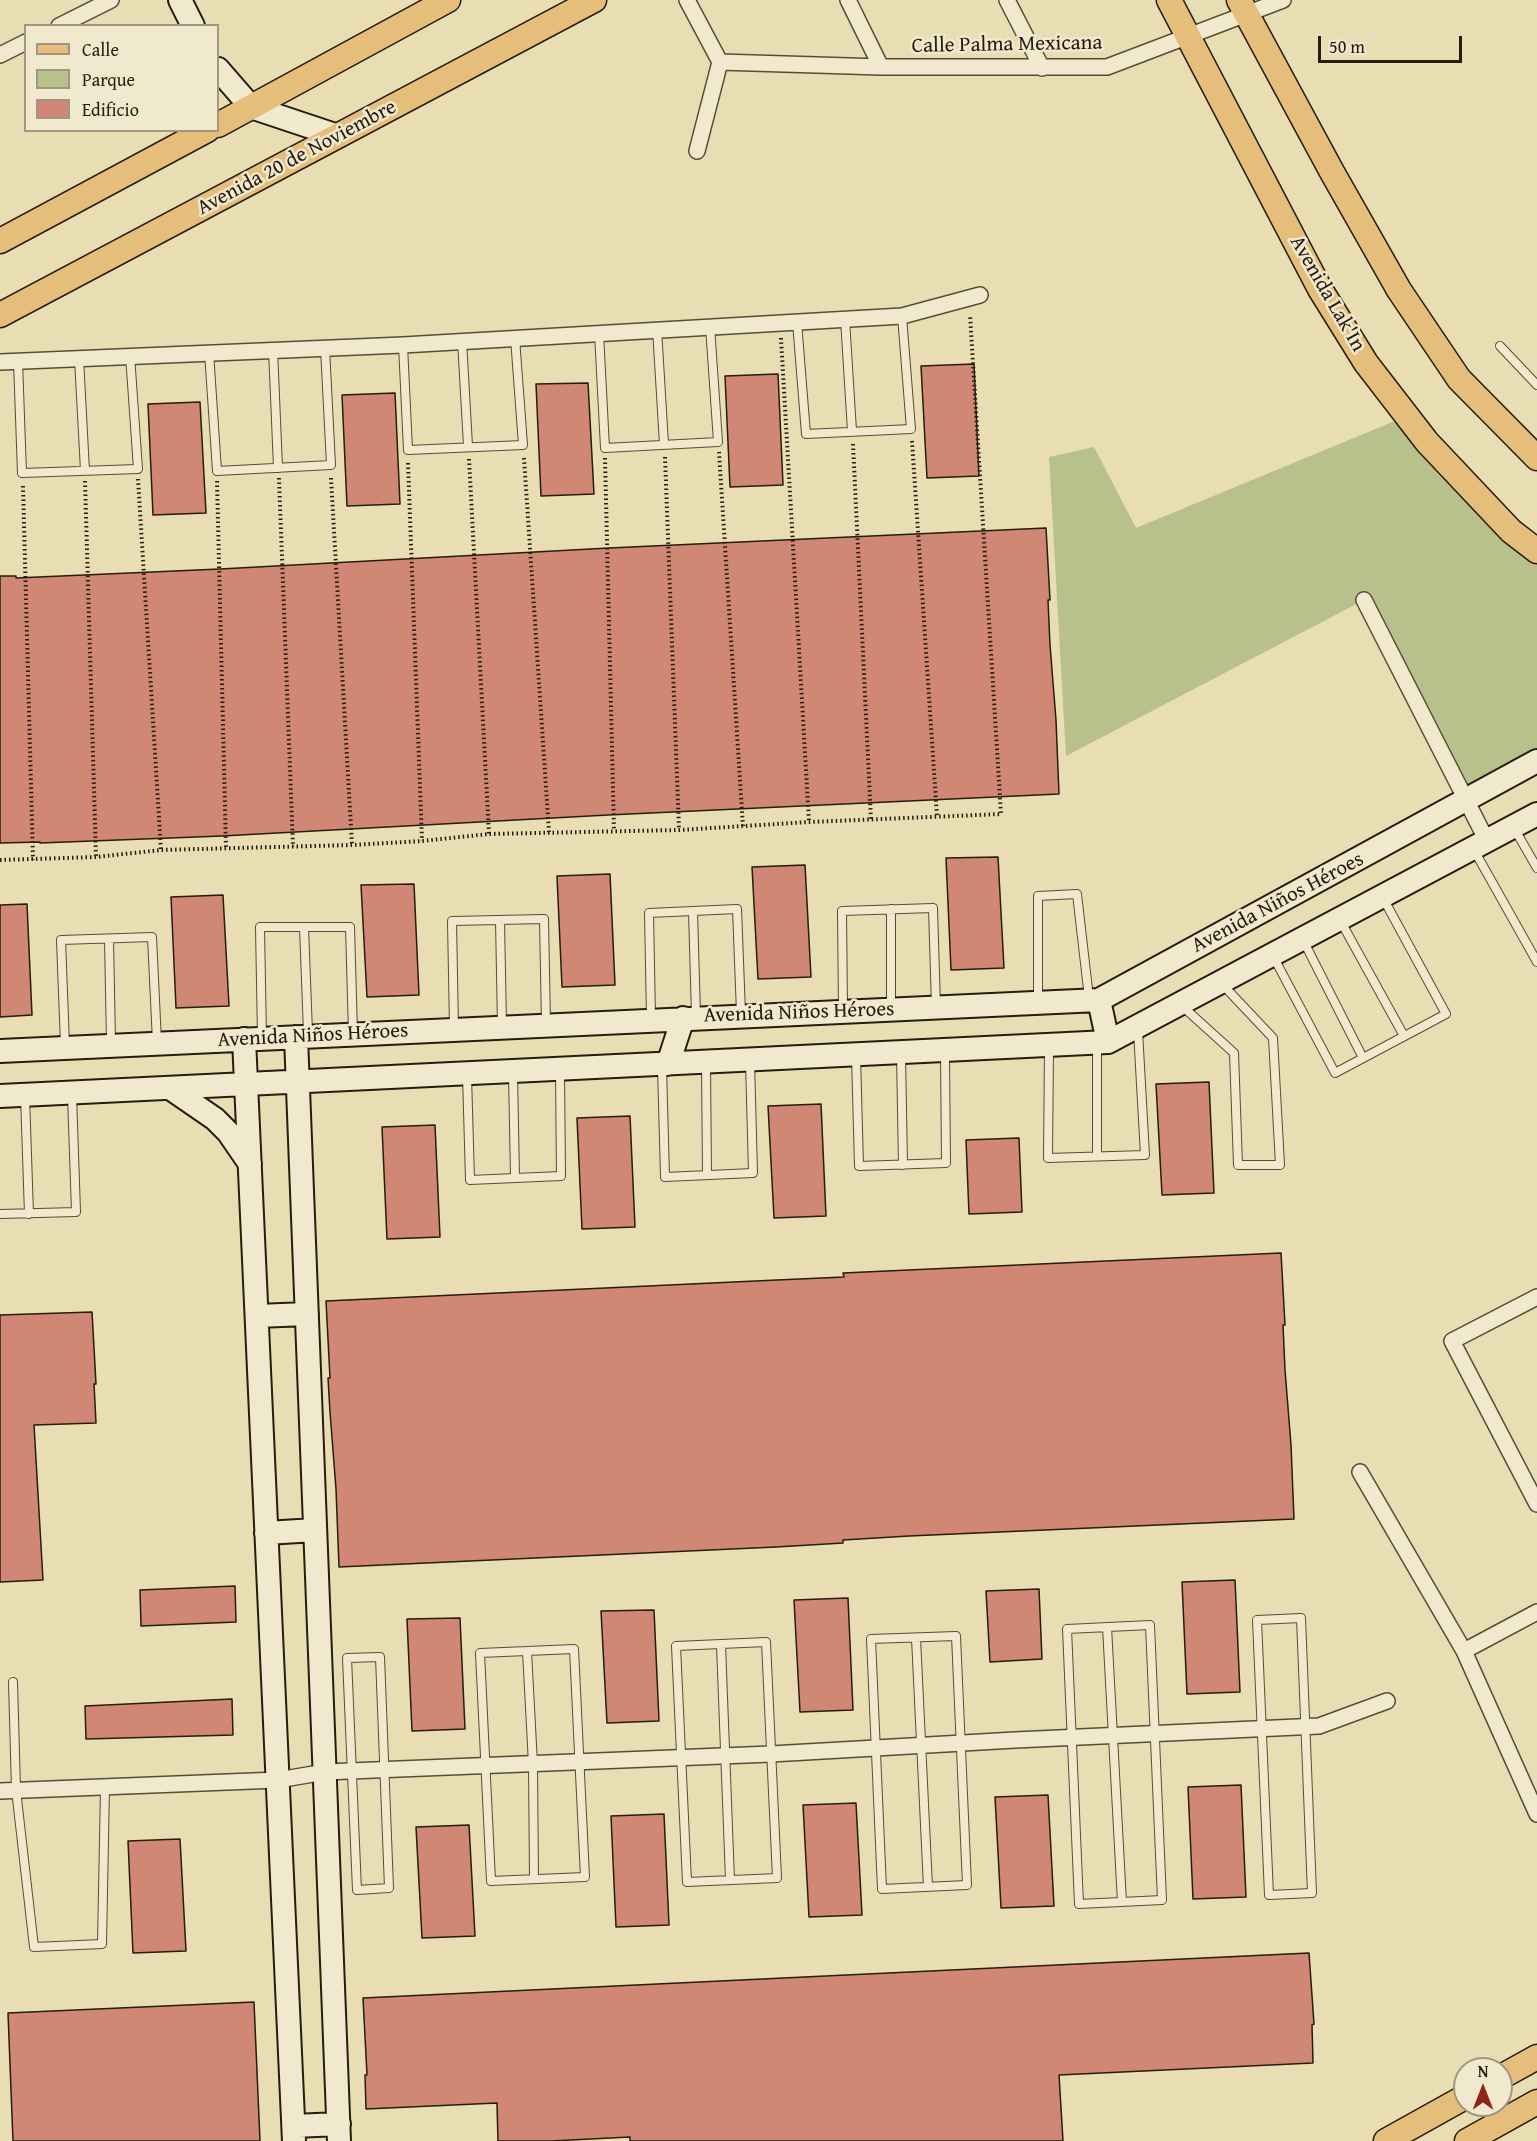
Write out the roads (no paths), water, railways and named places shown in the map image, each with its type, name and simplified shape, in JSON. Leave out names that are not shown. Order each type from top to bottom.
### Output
[{"type":"main road","points":[[180,0],[192,24]]},
{"type":"main road","points":[[219,124],[448,0]]},
{"type":"main road","name":"Avenida 20 de Noviembre","points":[[0,315],[594,0]]},
{"type":"main road","name":"Avenida Lak'In","points":[[1169,0],[1320,289],[1366,363],[1427,442],[1511,531],[1537,551]]},
{"type":"main road","points":[[1243,7],[1399,290],[1460,379],[1535,453]]},
{"type":"main road","points":[[219,70],[251,107],[338,136]]},
{"type":"main road","points":[[0,241],[203,132]]},
{"type":"main road","name":"Avenida Niños Héroes","points":[[0,1051],[1094,1000],[1537,761]]},
{"type":"main road","name":"Avenida Niños Héroes","points":[[0,1096],[1102,1042],[1180,1004],[1537,814]]},
{"type":"main road","points":[[1094,1000],[1102,1042]]},
{"type":"main road","points":[[665,1064],[690,1018]]},
{"type":"main road","points":[[253,1039],[246,1085],[294,2133],[339,2132],[298,1082],[302,1036]]},
{"type":"main road","points":[[170,1088],[215,1119],[228,1132],[250,1164]]},
{"type":"main road","points":[[256,1316],[307,1314]]},
{"type":"main road","points":[[266,1533],[315,1530]]},
{"type":"main road","points":[[1513,2070],[1537,2057]]},
{"type":"main road","points":[[1467,2141],[1537,2103]]},
{"type":"main road","points":[[1401,2137],[1453,2104]]},
{"type":"street","points":[[63,24],[111,0]]},
{"type":"street","points":[[687,0],[720,63],[697,152]]},
{"type":"street","points":[[848,0],[881,67]]},
{"type":"street","points":[[1007,0],[1042,68]]},
{"type":"street","name":"Calle Palma Mexicana","points":[[720,63],[881,67],[1107,67],[1188,36],[1243,7],[1283,0]]},
{"type":"street","points":[[0,55],[24,43]]},
{"type":"street","points":[[0,362],[403,345],[902,316],[974,297]]},
{"type":"street","points":[[1364,600],[1466,801],[1480,845]]},
{"type":"street","points":[[1537,1297],[1452,1341],[1537,1504]]},
{"type":"street","points":[[1360,1472],[1464,1651],[1537,1814]]},
{"type":"street","points":[[1464,1651],[1537,1612]]},
{"type":"street","points":[[8,1790],[278,1780],[325,1772],[771,1754],[1319,1726],[1387,1701]]},
{"type":"lane","points":[[797,322],[806,434],[911,429],[902,316]]},
{"type":"lane","points":[[845,319],[852,431]]},
{"type":"lane","points":[[599,333],[605,448],[718,442],[710,326]]},
{"type":"lane","points":[[657,329],[664,444]]},
{"type":"lane","points":[[403,345],[408,450],[523,445],[515,338]]},
{"type":"lane","points":[[462,340],[468,447]]},
{"type":"lane","points":[[1500,346],[1537,386]]},
{"type":"lane","points":[[209,352],[217,471],[331,465],[325,348]]},
{"type":"lane","points":[[273,349],[278,468]]},
{"type":"lane","points":[[18,361],[22,473],[138,469],[130,355]]},
{"type":"lane","points":[[79,358],[85,471]]},
{"type":"lane","points":[[1514,826],[1537,868]]},
{"type":"lane","points":[[1480,845],[1537,962]]},
{"type":"lane","points":[[1038,1002],[1038,896],[1077,894],[1094,1000]]},
{"type":"lane","points":[[1272,954],[1335,1073],[1446,1014],[1382,897]]},
{"type":"lane","points":[[843,1011],[842,911],[933,908],[936,1007]]},
{"type":"lane","points":[[651,1019],[649,913],[737,909],[741,1015]]},
{"type":"lane","points":[[891,909],[891,1009]]},
{"type":"lane","points":[[690,1018],[693,911]]},
{"type":"lane","points":[[454,1029],[452,921],[544,919],[546,1025]]},
{"type":"lane","points":[[1339,919],[1404,1036]]},
{"type":"lane","points":[[500,920],[502,1027]]},
{"type":"lane","points":[[253,1039],[260,927],[350,927],[353,1034]]},
{"type":"lane","points":[[302,1036],[304,927]]},
{"type":"lane","points":[[65,1048],[61,940],[152,937],[157,1043]]},
{"type":"lane","points":[[109,939],[111,1045]]},
{"type":"lane","points":[[1302,939],[1363,1058]]},
{"type":"lane","points":[[1180,1004],[1234,1053],[1238,1165],[1280,1165],[1273,1038],[1221,982]]},
{"type":"lane","points":[[1048,1045],[1048,1158],[1145,1155],[1138,1026]]},
{"type":"lane","points":[[1097,1156],[1102,1042]]},
{"type":"lane","points":[[856,1055],[860,1166],[946,1163],[945,1050]]},
{"type":"lane","points":[[901,1052],[903,1165]]},
{"type":"lane","points":[[665,1064],[665,1177],[753,1173],[750,1060]]},
{"type":"lane","points":[[706,1062],[707,1175]]},
{"type":"lane","points":[[467,1074],[470,1180],[561,1176],[560,1069]]},
{"type":"lane","points":[[513,1072],[515,1178]]},
{"type":"lane","points":[[0,1214],[76,1212],[72,1093]]},
{"type":"lane","points":[[25,1095],[29,1214]]},
{"type":"lane","points":[[1300,1618],[1305,1726],[1312,1893],[1269,1895],[1257,1620],[1300,1618]]},
{"type":"lane","points":[[1150,1626],[1155,1734],[1162,1900],[1079,1904],[1067,1629],[1150,1626]]},
{"type":"lane","points":[[1107,1627],[1122,1902]]},
{"type":"lane","points":[[956,1636],[961,1743],[967,1885],[882,1889],[871,1640],[956,1636]]},
{"type":"lane","points":[[916,1638],[928,1887]]},
{"type":"lane","points":[[766,1642],[777,1878],[687,1882],[676,1646],[721,1645],[766,1642]]},
{"type":"lane","points":[[721,1645],[730,1880]]},
{"type":"lane","points":[[574,1649],[579,1762],[585,1877],[491,1881],[480,1653],[574,1649]]},
{"type":"lane","points":[[527,1651],[533,1764],[534,1879]]},
{"type":"lane","points":[[380,1657],[384,1770],[389,1888],[357,1890],[348,1658],[380,1657]]},
{"type":"lane","points":[[13,1682],[8,1790],[34,1947],[102,1944],[105,1787]]}]
